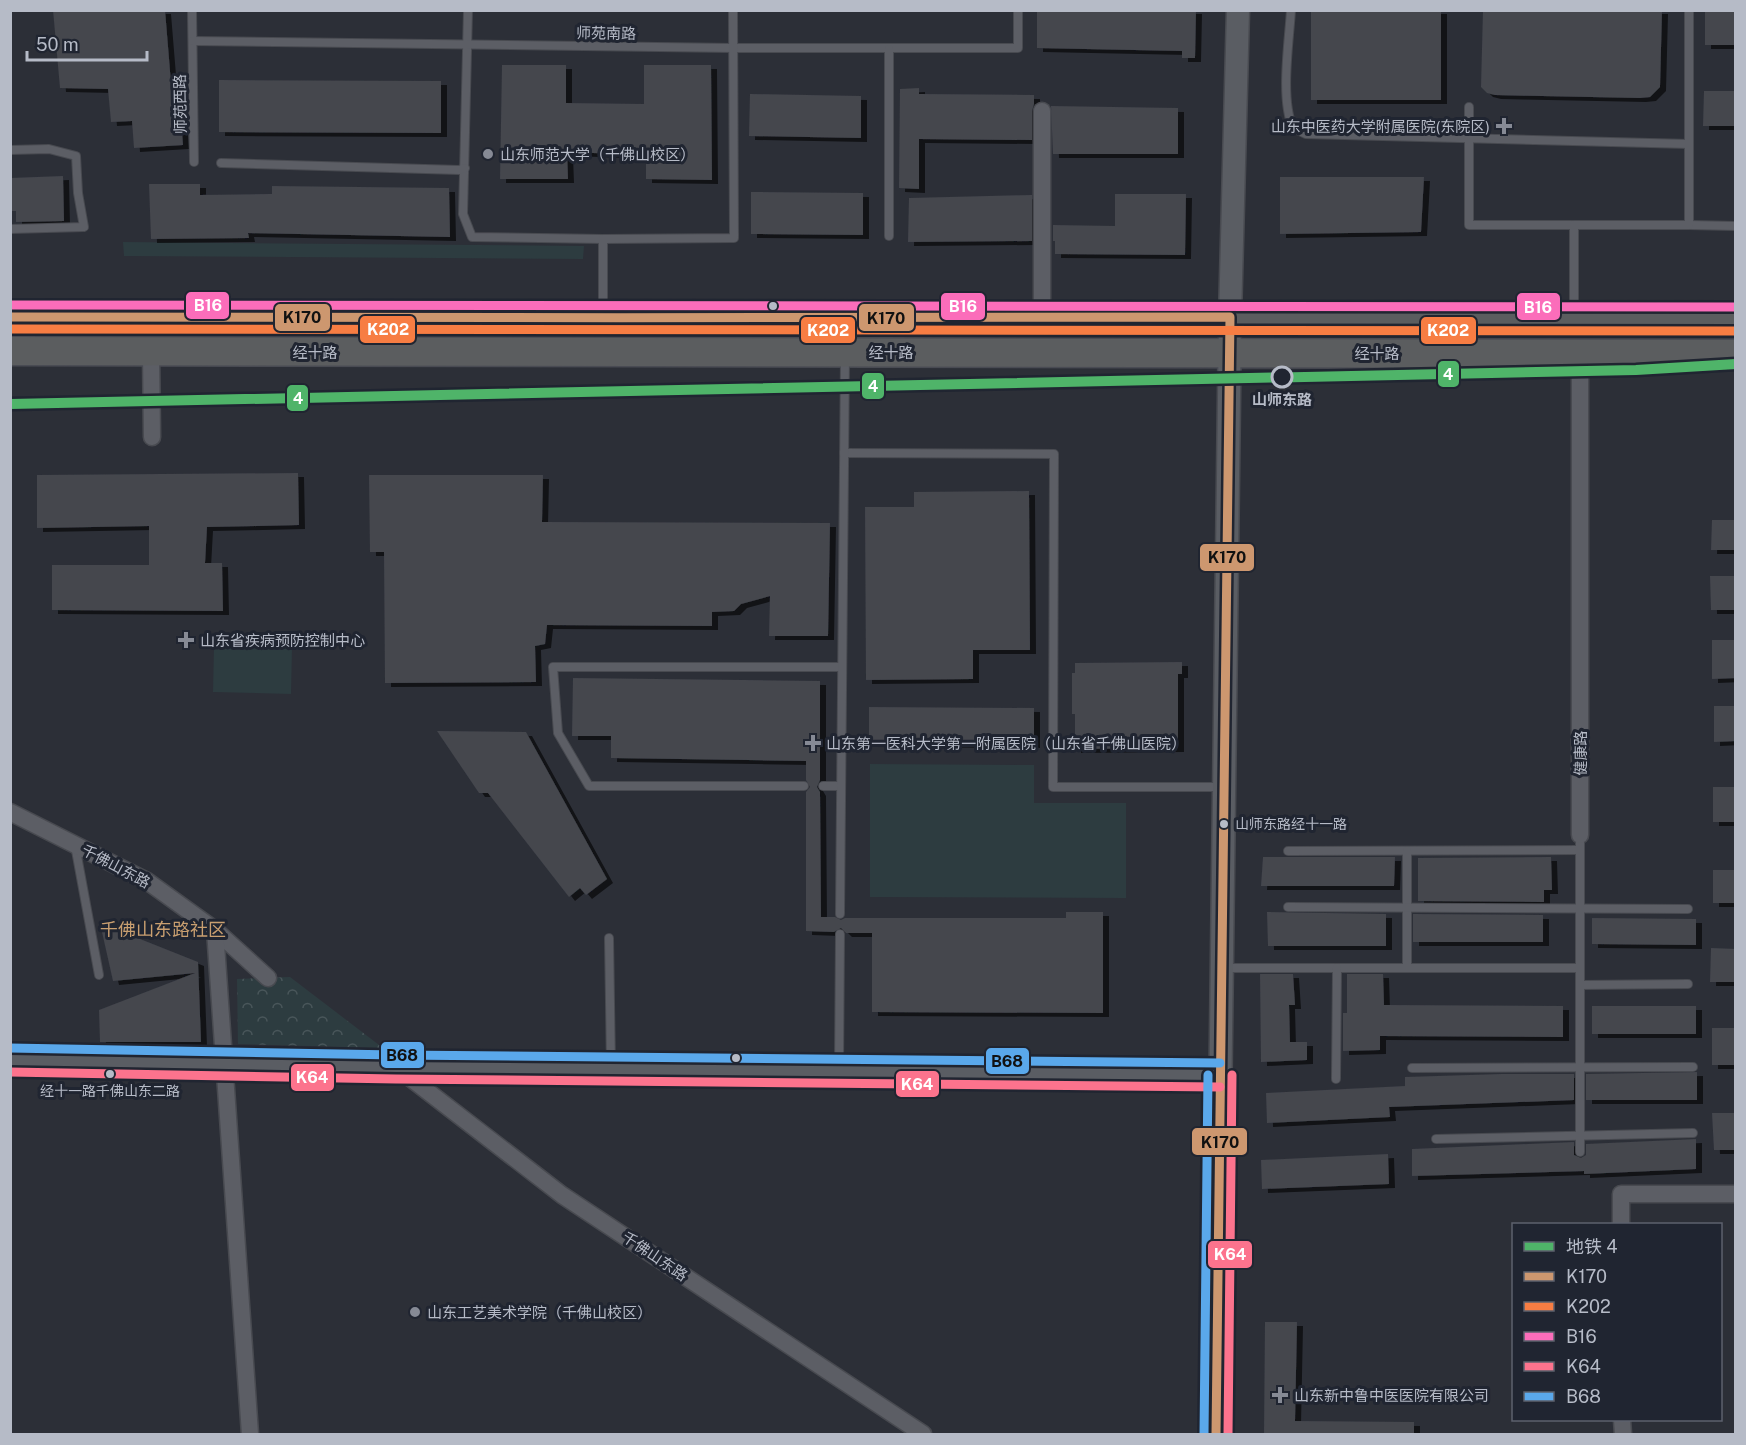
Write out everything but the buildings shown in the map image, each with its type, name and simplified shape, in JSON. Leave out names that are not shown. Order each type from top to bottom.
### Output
[{"type":"highway","points":[[10,317],[1736,319]]},
{"type":"highway","name":"经十路","points":[[10,351],[655,354],[845,352],[1736,354]]},
{"type":"main road","points":[[1216,1434],[1230,317],[1238,10]]},
{"type":"main road","points":[[10,1060],[1220,1075]]},
{"type":"street","points":[[1042,111],[1042,317]]},
{"type":"street","points":[[151,352],[152,436]]},
{"type":"street","name":"健康路","points":[[1580,354],[1580,842]]},
{"type":"street","name":"千佛山东路","points":[[10,812],[147,881],[215,930],[268,978]]},
{"type":"street","points":[[215,930],[250,1434]]},
{"type":"street","name":"千佛山东路","points":[[396,1066],[562,1195],[923,1434]]},
{"type":"street","points":[[1621,1223],[1621,1194],[1736,1194]]},
{"type":"lane","name":"师苑西路","points":[[192,10],[194,162]]},
{"type":"lane","points":[[468,10],[463,214],[472,237],[603,239],[734,238],[733,10]]},
{"type":"lane","name":"师苑南路","points":[[193,41],[733,48],[1018,48],[1018,10]]},
{"type":"lane","points":[[1291,10],[1286,102],[1288,117],[1293,128],[1306,134],[1689,144]]},
{"type":"lane","points":[[1689,10],[1689,225]]},
{"type":"lane","points":[[889,49],[889,236]]},
{"type":"lane","points":[[1469,107],[1469,225],[1736,226]]},
{"type":"lane","points":[[10,150],[49,149],[76,156],[78,193],[84,227],[10,229]]},
{"type":"lane","points":[[221,163],[459,170],[465,168]]},
{"type":"lane","points":[[1574,225],[1574,319]]},
{"type":"lane","points":[[603,239],[603,317]]},
{"type":"lane","points":[[840,914],[845,352]]},
{"type":"lane","points":[[844,453],[1054,454],[1053,787],[1225,788]]},
{"type":"lane","points":[[804,786],[589,786],[558,733],[553,666],[842,667]]},
{"type":"lane","points":[[823,786],[841,786]]},
{"type":"lane","points":[[1288,851],[1407,851],[1580,842]]},
{"type":"lane","name":"健康路","points":[[1580,842],[1580,1152]]},
{"type":"lane","points":[[75,844],[99,975]]},
{"type":"lane","points":[[1407,851],[1407,968]]},
{"type":"lane","points":[[1288,907],[1688,909]]},
{"type":"lane","points":[[839,1071],[840,934]]},
{"type":"lane","points":[[609,938],[611,1069]]},
{"type":"lane","points":[[1222,968],[1580,968]]},
{"type":"lane","points":[[1336,1079],[1337,968]]},
{"type":"lane","points":[[1580,985],[1688,984]]},
{"type":"lane","points":[[1412,1068],[1693,1066]]},
{"type":"lane","points":[[1436,1139],[1693,1132]]},
{"type":"green space","points":[[123,242],[584,246],[583,259],[124,256]]},
{"type":"green space","points":[[214,646],[292,648],[291,694],[213,692]]},
{"type":"green space","points":[[870,764],[1034,765],[1034,803],[1126,803],[1126,898],[870,897]]},
{"type":"green space","points":[[290,977],[383,1048],[238,1044],[237,979]]},
{"type":"metro line","name":"4","points":[[10,404],[1636,370],[1736,364]]},
{"type":"transit line","name":"B16","points":[[10,305],[1736,307]]},
{"type":"transit line","name":"K170","points":[[10,317],[1230,317],[1216,1434]]},
{"type":"transit line","name":"K202","points":[[10,329],[1736,331]]},
{"type":"transit line","name":"B68","points":[[10,1048],[396,1055],[1220,1063]]},
{"type":"transit line","name":"K64","points":[[10,1072],[396,1079],[1220,1087]]},
{"type":"transit line","name":"B68","points":[[1204,1434],[1208,1075]]},
{"type":"transit line","name":"K64","points":[[1228,1434],[1232,1075]]},
{"type":"place","name":"山东中医药大学附属医院(东院区)","points":[[1504,126]]},
{"type":"place","name":"山东师范大学（千佛山校区）","points":[[488,154]]},
{"type":"place","name":"山师东路","points":[[1282,377]]},
{"type":"place","name":"山东省疾病预防控制中心","points":[[186,640]]},
{"type":"place","name":"山东第一医科大学第一附属医院（山东省千佛山医院）","points":[[813,743]]},
{"type":"place","name":"山师东路经十一路","points":[[1224,824]]},
{"type":"place","name":"经十一路千佛山东二路","points":[[110,1074]]},
{"type":"place","name":"山东工艺美术学院（千佛山校区）","points":[[415,1312]]},
{"type":"place","name":"山东新中鲁中医医院有限公司","points":[[1280,1395]]},
{"type":"district","name":"千佛山东路社区","points":[[163,929]]}]
